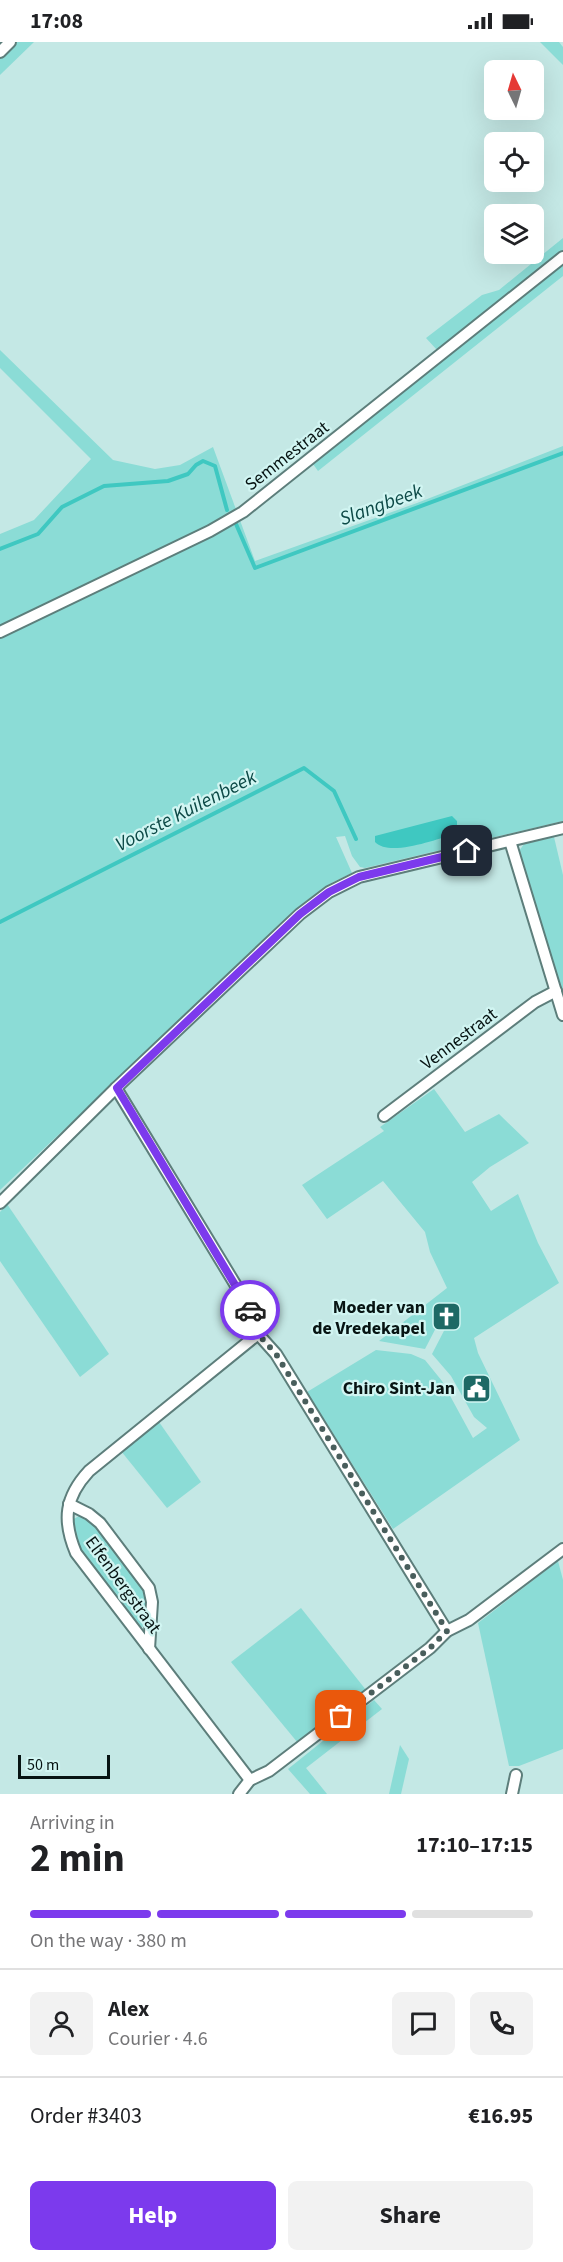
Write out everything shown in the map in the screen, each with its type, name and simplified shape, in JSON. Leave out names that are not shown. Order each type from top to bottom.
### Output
[{"type":"street","points":[[0,52],[10,42]]},
{"type":"street","name":"Semmestraat","points":[[0,632],[210,531],[243,512],[563,257]]},
{"type":"street","points":[[0,1203],[300,914],[329,892],[359,877],[563,828]]},
{"type":"street","points":[[510,841],[563,1015]]},
{"type":"street","name":"Vennestraat","points":[[384,1116],[535,1002],[556,991]]},
{"type":"street","points":[[117,1088],[249,1308],[258,1334],[276,1354],[447,1631]]},
{"type":"street","name":"Elfenbergstraat","points":[[250,1780],[76,1553],[69,1538],[66,1521],[76,1486],[88,1471],[258,1334]]},
{"type":"street","name":"Elfenbergstraat","points":[[69,1504],[100,1523],[149,1588],[152,1602],[149,1649]]},
{"type":"street","points":[[239,1794],[250,1780],[269,1771],[430,1648],[447,1631],[469,1620],[563,1549]]},
{"type":"street","points":[[512,1794],[516,1775]]},
{"type":"shaded area","points":[[0,42],[34,42],[0,75]]},
{"type":"shaded area","points":[[540,42],[559,42],[563,47],[563,65]]},
{"type":"shaded area","points":[[563,238],[563,276],[318,471],[308,457],[437,350],[426,338],[482,295],[499,290],[531,264],[544,264],[544,253]]},
{"type":"shaded area","points":[[0,350],[113,460],[155,469],[180,465],[213,447],[255,561],[417,503],[563,446],[563,821],[365,868],[360,867],[352,856],[345,836],[336,837],[352,873],[333,882],[306,901],[0,1190],[0,534],[34,520],[91,459],[0,368]]},
{"type":"shaded area","points":[[452,816],[457,821],[457,827],[452,835],[401,848],[390,848],[375,842],[375,836]]},
{"type":"shaded area","points":[[554,837],[563,875],[563,998],[519,851],[524,844]]},
{"type":"shaded area","points":[[434,1089],[465,1132],[499,1114],[529,1143],[490,1167],[472,1182],[491,1211],[518,1194],[538,1243],[559,1283],[474,1338],[478,1353],[520,1440],[393,1529],[307,1392],[376,1350],[411,1354],[425,1360],[442,1381],[473,1438],[487,1428],[474,1417],[451,1376],[432,1354],[447,1325],[439,1322],[425,1349],[379,1341],[447,1288],[430,1252],[425,1232],[383,1181],[327,1219],[302,1185],[384,1131],[380,1127]]},
{"type":"shaded area","points":[[7,1204],[109,1354],[80,1377],[0,1261],[0,1212]]},
{"type":"shaded area","points":[[159,1422],[201,1482],[167,1508],[121,1451]]},
{"type":"shaded area","points":[[79,1516],[94,1524],[145,1593],[146,1626],[141,1627],[79,1549],[72,1520]]},
{"type":"shaded area","points":[[558,1561],[563,1580],[563,1749],[519,1766],[509,1766],[478,1623]]},
{"type":"shaded area","points":[[301,1608],[366,1690],[298,1743],[231,1662]]},
{"type":"shaded area","points":[[374,1700],[382,1709],[306,1768],[327,1794],[310,1794],[288,1769]]},
{"type":"shaded area","points":[[400,1745],[409,1759],[401,1794],[389,1794]]},
{"type":"waterway","name":"Slangbeek","points":[[236,524],[255,568],[563,453]]},
{"type":"waterway","name":"Slangbeek","points":[[0,549],[38,534],[62,507],[104,486],[168,481],[188,474],[203,461],[215,466],[227,510]]},
{"type":"waterway","name":"Voorste Kuilenbeek","points":[[0,922],[304,768],[334,791],[356,839]]},
{"type":"way so far","points":[[250,1310],[261,1339],[276,1354],[447,1631],[434,1645],[341,1716]]},
{"type":"place","name":"Moeder van de Vredekapel","points":[[446,1317]]},
{"type":"place","name":"Chiro Sint-Jan","points":[[476,1388]]},
{"type":"route","points":[[250,1310],[117,1088],[300,914],[329,892],[359,877],[467,851]]}]
